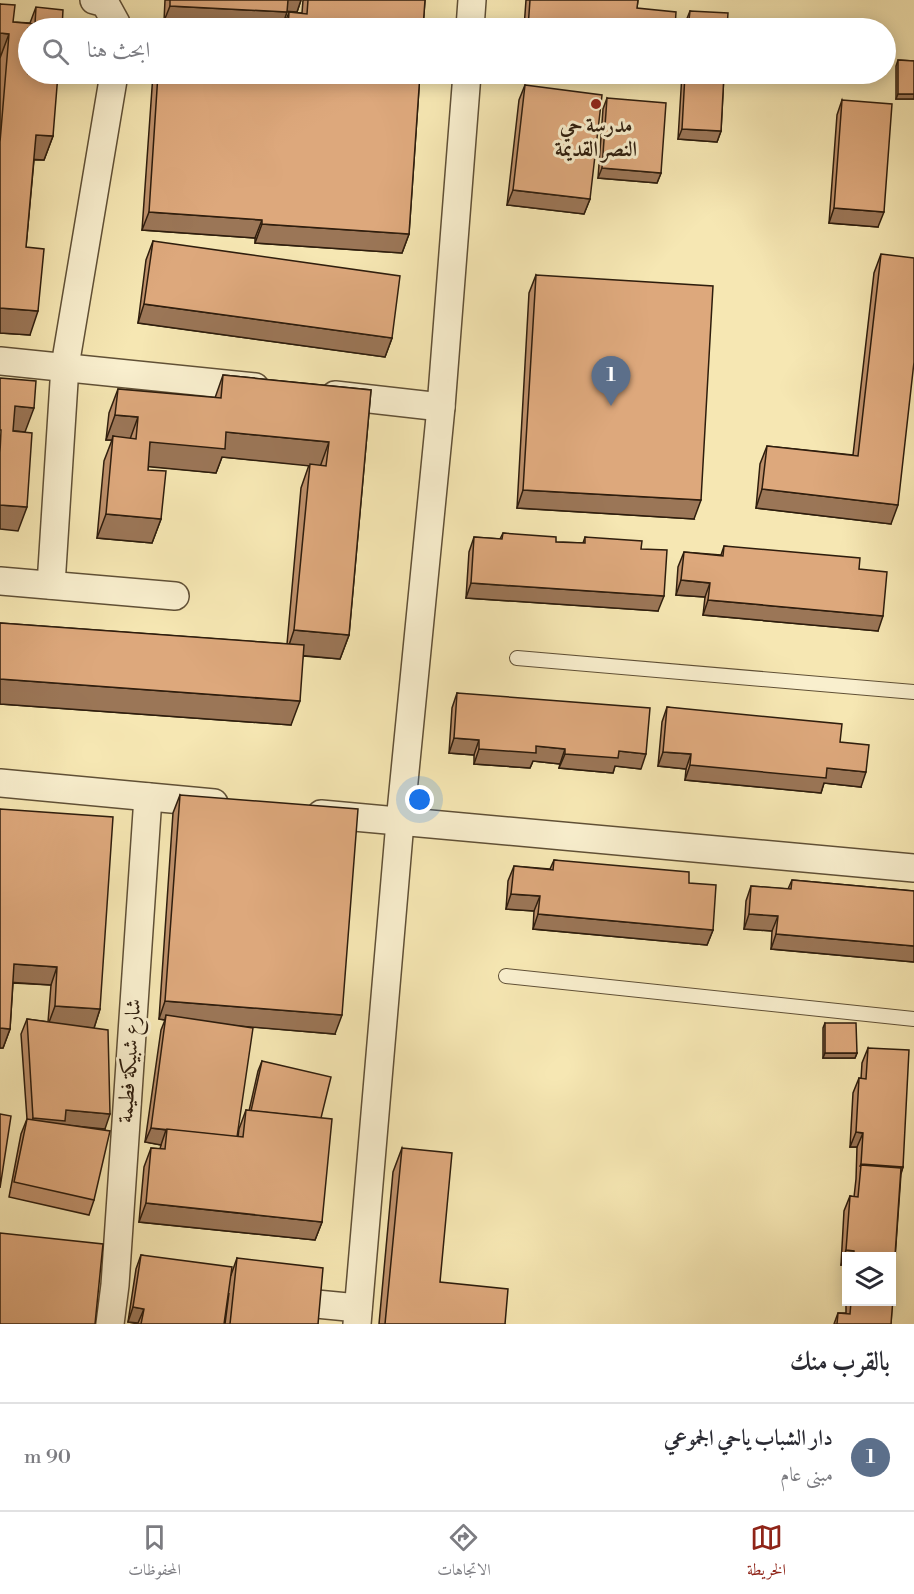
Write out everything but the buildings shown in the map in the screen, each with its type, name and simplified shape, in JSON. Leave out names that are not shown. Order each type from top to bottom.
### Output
[{"type":"street","points":[[94,0],[105,3],[113,18]]},
{"type":"street","points":[[471,18],[472,0]]},
{"type":"street","points":[[51,585],[65,366],[112,84]]},
{"type":"street","points":[[266,1299],[358,1316],[400,822],[441,407],[466,84]]},
{"type":"street","points":[[0,361],[276,389]]},
{"type":"street","points":[[312,393],[441,407]]},
{"type":"street","points":[[0,581],[175,596]]},
{"type":"street","points":[[0,783],[240,806]]},
{"type":"street","name":"شارع شبيكة فطيمة","points":[[110,1324],[115,1285],[148,797]]},
{"type":"street","points":[[297,812],[914,868]]},
{"type":"lane","points":[[517,658],[914,692]]},
{"type":"lane","points":[[506,976],[914,1019]]},
{"type":"place","name":"مدرسة حي النصر القديمة","points":[[596,104]]},
{"type":"place","name":"دار الشباب ياحي الجموعي","points":[[611,406]]}]
